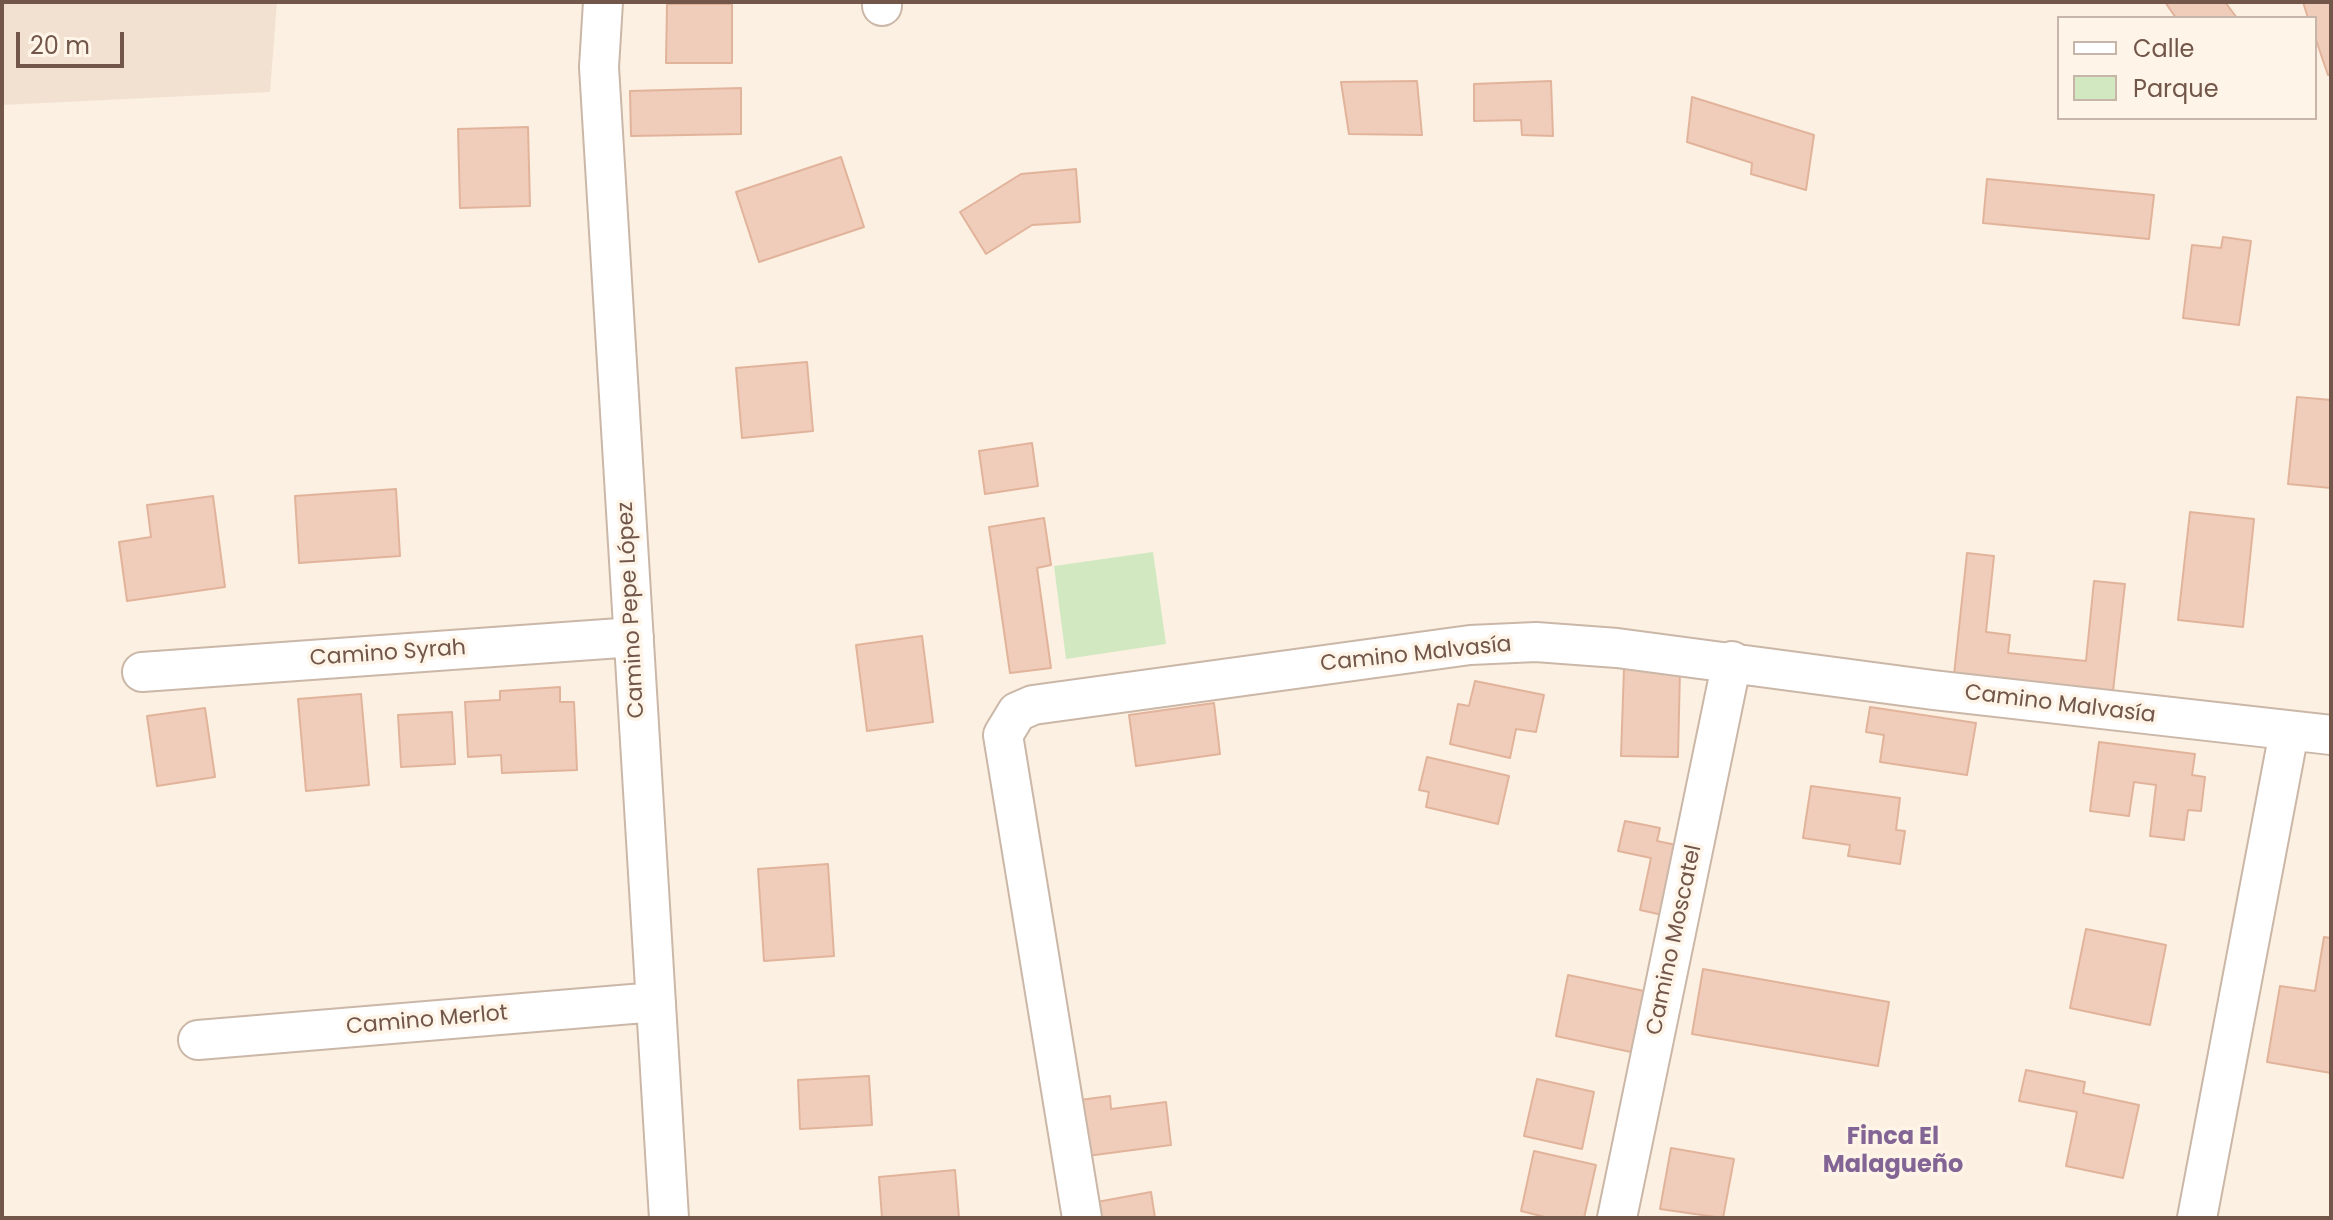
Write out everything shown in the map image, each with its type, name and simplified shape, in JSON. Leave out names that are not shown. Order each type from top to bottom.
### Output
[{"type":"street","name":"Camino Pepe López","points":[[603,2],[599,67],[669,1218]]},
{"type":"street","name":"Camino Syrah","points":[[142,672],[634,637]]},
{"type":"street","name":"Camino Malvasía","points":[[1082,1218],[1003,735],[1017,712],[1033,705],[1470,645],[1536,642],[1732,661],[1933,690],[2331,735]]},
{"type":"street","name":"Camino Moscatel","points":[[1617,1218],[1732,661]]},
{"type":"street","points":[[2197,1218],[2289,732]]},
{"type":"street","name":"Camino Merlot","points":[[198,1040],[656,1002]]},
{"type":"shaded area","points":[[2,2],[277,2],[270,92],[2,105]]},
{"type":"green space","points":[[1153,552],[1166,644],[1066,659],[1054,566]]},
{"type":"building","points":[[2165,2],[2225,2],[2236,16],[2175,16]]},
{"type":"building","points":[[2303,2],[2331,2],[2331,74],[2328,75],[2317,43],[2317,16],[2307,16]]},
{"type":"building","points":[[667,4],[732,4],[732,63],[666,63]]},
{"type":"building","points":[[1417,81],[1422,135],[1349,134],[1341,82]]},
{"type":"building","points":[[1551,81],[1553,136],[1522,135],[1521,120],[1474,121],[1474,84]]},
{"type":"building","points":[[741,88],[741,134],[631,136],[630,91]]},
{"type":"building","points":[[1692,97],[1814,135],[1806,190],[1751,174],[1752,163],[1687,142]]},
{"type":"building","points":[[528,127],[530,206],[460,208],[458,129]]},
{"type":"building","points":[[841,157],[864,227],[759,262],[736,192]]},
{"type":"building","points":[[1076,169],[1080,222],[1032,225],[986,254],[960,212],[1021,174]]},
{"type":"building","points":[[1987,179],[2154,195],[2149,239],[1983,223]]},
{"type":"building","points":[[2223,237],[2251,241],[2239,325],[2183,318],[2192,245],[2221,248]]},
{"type":"building","points":[[807,362],[813,431],[742,438],[736,368]]},
{"type":"building","points":[[2297,397],[2331,400],[2331,488],[2288,484]]},
{"type":"building","points":[[1032,443],[1038,486],[985,494],[979,451]]},
{"type":"building","points":[[396,489],[400,556],[299,563],[295,496]]},
{"type":"building","points":[[213,496],[225,587],[127,601],[119,542],[151,537],[147,505]]},
{"type":"building","points":[[2190,512],[2254,519],[2243,627],[2178,620]]},
{"type":"building","points":[[1044,518],[1051,565],[1037,568],[1051,668],[1010,673],[989,527]]},
{"type":"building","points":[[1967,553],[1994,556],[1986,632],[2010,635],[2008,653],[2086,661],[2094,581],[2125,584],[2113,691],[1954,675]]},
{"type":"building","points":[[922,636],[933,722],[867,731],[856,645]]},
{"type":"building","points":[[1624,668],[1680,669],[1678,757],[1621,756]]},
{"type":"building","points":[[1475,681],[1544,695],[1536,732],[1516,729],[1510,758],[1450,744],[1458,704],[1469,706]]},
{"type":"building","points":[[560,687],[560,702],[574,702],[577,770],[502,773],[501,755],[468,757],[465,702],[500,700],[500,691]]},
{"type":"building","points":[[361,694],[369,785],[306,791],[298,699]]},
{"type":"building","points":[[1214,703],[1220,754],[1136,766],[1129,715]]},
{"type":"building","points":[[1870,707],[1976,723],[1967,775],[1880,762],[1884,735],[1866,732]]},
{"type":"building","points":[[205,708],[215,777],[157,786],[147,716]]},
{"type":"building","points":[[452,712],[455,764],[401,767],[398,715]]},
{"type":"building","points":[[2099,742],[2195,754],[2192,775],[2205,777],[2201,811],[2188,810],[2184,840],[2150,836],[2156,785],[2134,782],[2129,816],[2090,811]]},
{"type":"building","points":[[1427,757],[1509,776],[1498,824],[1426,807],[1429,792],[1419,790]]},
{"type":"building","points":[[1811,786],[1900,798],[1896,830],[1905,831],[1900,864],[1848,856],[1850,845],[1803,838]]},
{"type":"building","points":[[1625,821],[1660,828],[1657,841],[1681,846],[1667,916],[1640,910],[1651,858],[1618,851]]},
{"type":"building","points":[[828,864],[834,956],[764,961],[758,869]]},
{"type":"building","points":[[2086,929],[2166,945],[2150,1025],[2070,1008]]},
{"type":"building","points":[[2324,937],[2331,938],[2331,1073],[2267,1062],[2280,986],[2315,991]]},
{"type":"building","points":[[1703,969],[1889,1002],[1878,1066],[1692,1034]]},
{"type":"building","points":[[1568,975],[1644,991],[1631,1052],[1556,1036]]},
{"type":"building","points":[[2026,1070],[2085,1082],[2083,1093],[2139,1105],[2123,1178],[2066,1166],[2077,1112],[2019,1101]]},
{"type":"building","points":[[869,1076],[872,1125],[800,1129],[798,1080]]},
{"type":"building","points":[[1537,1079],[1594,1092],[1582,1149],[1524,1136]]},
{"type":"building","points":[[1110,1096],[1111,1109],[1166,1102],[1171,1145],[1087,1156],[1080,1100]]},
{"type":"building","points":[[1671,1148],[1734,1159],[1723,1218],[1660,1209]]},
{"type":"building","points":[[1534,1151],[1596,1165],[1584,1218],[1549,1218],[1521,1211]]},
{"type":"building","points":[[955,1170],[959,1218],[882,1218],[879,1177]]},
{"type":"building","points":[[1151,1192],[1155,1218],[1100,1218],[1097,1202]]},
{"type":"district","name":"Finca El Malagueño","points":[[1893,1152]]}]
